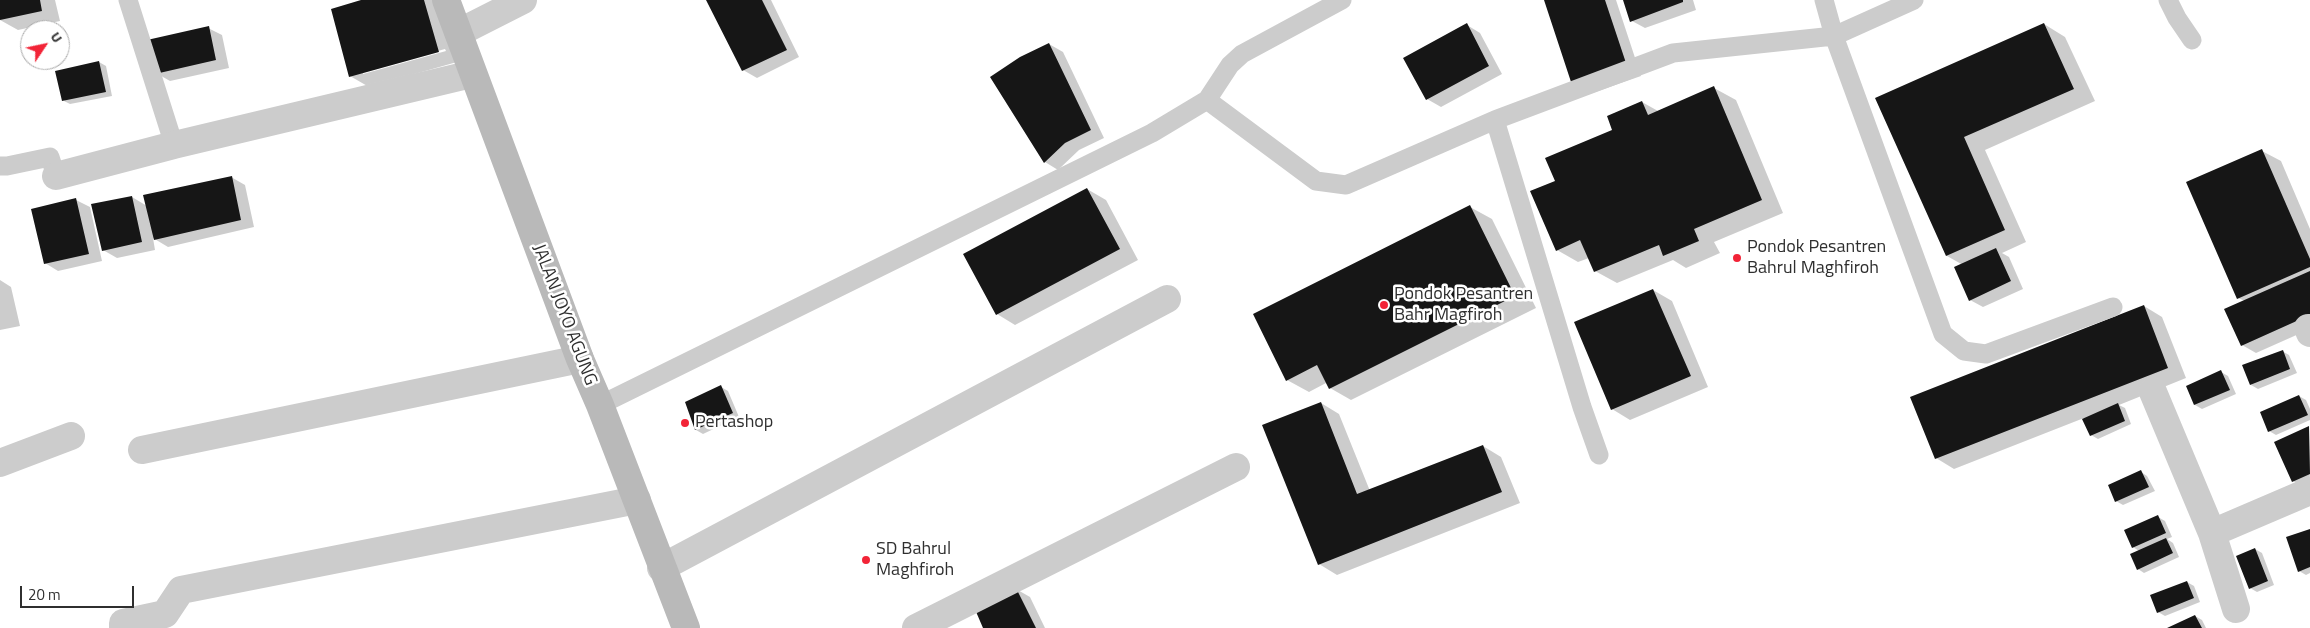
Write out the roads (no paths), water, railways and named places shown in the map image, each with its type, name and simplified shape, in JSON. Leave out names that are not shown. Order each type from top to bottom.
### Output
[{"type":"main road","name":"JALAN JOYO AGUNG","points":[[446,0],[472,74],[580,359],[600,405],[661,568],[686,628]]},
{"type":"street","points":[[458,33],[523,0]]},
{"type":"street","points":[[56,176],[174,144],[472,74]]},
{"type":"street","points":[[661,568],[1167,298]]},
{"type":"street","points":[[142,450],[580,359]]},
{"type":"street","points":[[2153,392],[2212,533],[2236,609]]},
{"type":"street","points":[[0,463],[71,436]]},
{"type":"street","points":[[916,628],[1236,467]]},
{"type":"street","points":[[2212,533],[2310,492]]},
{"type":"street","points":[[124,628],[123,623],[165,614],[181,590],[636,500]]},
{"type":"lane","points":[[128,0],[174,144]]},
{"type":"lane","points":[[600,405],[1152,133],[1207,100],[1230,65],[1242,54],[1342,0]]},
{"type":"lane","points":[[1824,0],[1834,36],[1943,334],[1964,352],[1986,354],[2113,307]]},
{"type":"lane","points":[[1207,100],[1316,181],[1346,185],[1495,120],[1673,53],[1834,36],[1914,0]]},
{"type":"lane","points":[[2168,0],[2177,18],[2192,40]]},
{"type":"lane","points":[[1495,120],[1582,407],[1599,454]]},
{"type":"lane","points":[[0,166],[50,157],[56,176]]},
{"type":"place","name":"Pondok Pesantren Bahrul Maghfiroh","points":[[1737,258]]},
{"type":"place","name":"Pondok Pesantren Bahr Magfiroh","points":[[1384,305]]},
{"type":"place","name":"Pertashop","points":[[685,423]]},
{"type":"place","name":"SD Bahrul Maghfiroh","points":[[866,560]]}]
